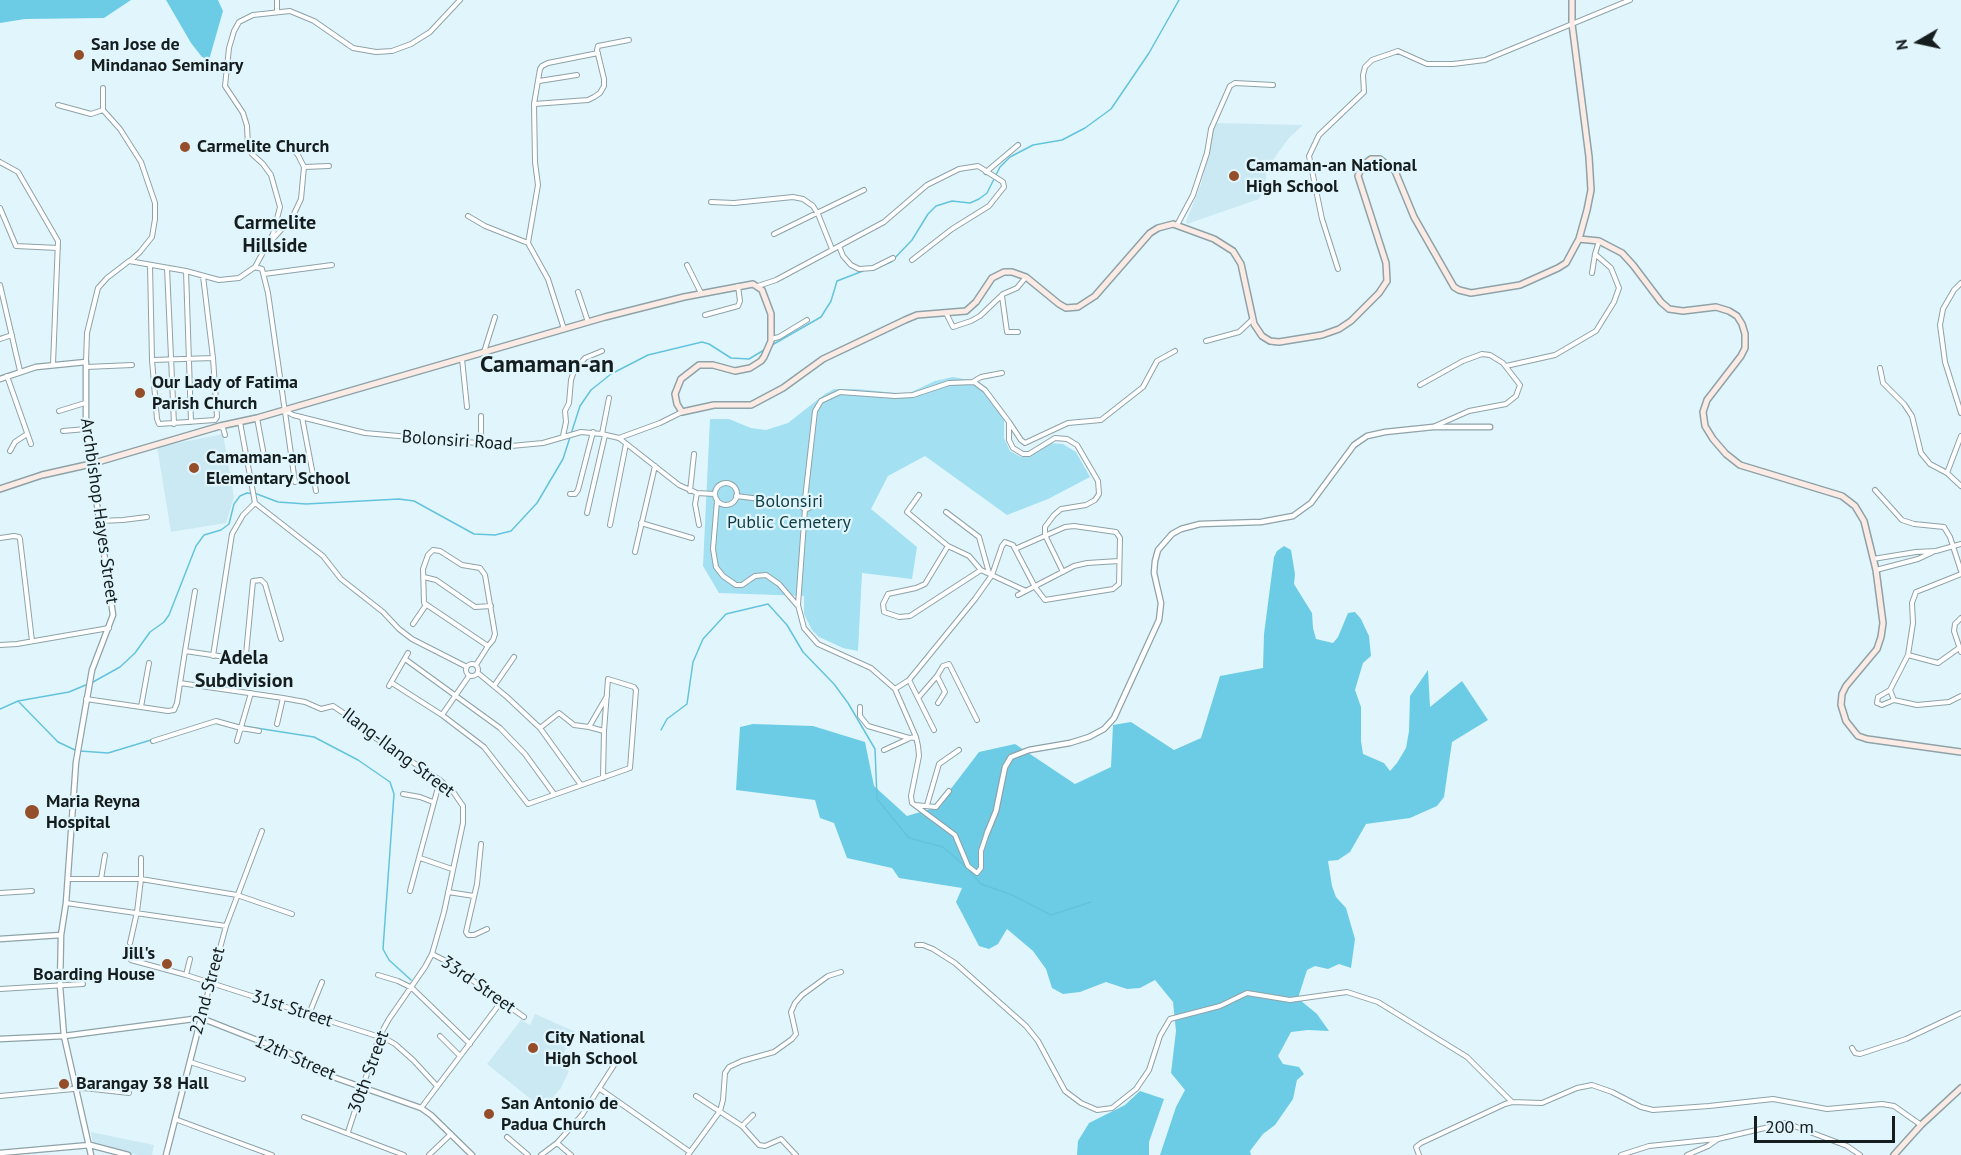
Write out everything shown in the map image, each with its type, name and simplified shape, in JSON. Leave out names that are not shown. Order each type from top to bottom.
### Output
[{"type":"main road","points":[[0,489],[42,475],[91,464],[220,426],[257,418],[588,322],[701,293],[753,284],[758,286],[769,306],[772,322],[770,344],[761,361],[742,370],[730,371],[705,364],[693,367],[681,379],[675,394],[682,412],[714,405],[742,406],[757,403],[838,351],[917,315],[966,311],[972,307],[995,275],[1012,272],[1026,277],[1059,304],[1066,308],[1078,307],[1095,296],[1150,232],[1158,228],[1177,225],[1214,239],[1233,251],[1241,264],[1253,319],[1262,336],[1270,341],[1279,342],[1331,333],[1345,325],[1379,293],[1387,281],[1388,273],[1358,176],[1362,166],[1371,159],[1380,159],[1395,171],[1422,232],[1446,276],[1459,290],[1478,293],[1512,287],[1563,266],[1570,258],[1579,239],[1590,190],[1586,131],[1572,24],[1572,0]]},
{"type":"main road","points":[[1579,239],[1599,241],[1622,253],[1661,302],[1670,309],[1683,311],[1716,307],[1730,311],[1743,324],[1745,348],[1707,400],[1703,412],[1705,426],[1726,454],[1740,465],[1849,500],[1864,520],[1876,570],[1882,613],[1881,637],[1877,649],[1868,662],[1846,686],[1841,705],[1846,721],[1858,735],[1867,740],[1961,752]]},
{"type":"main road","points":[[1894,1155],[1921,1125],[1961,1088]]},
{"type":"street","points":[[277,0],[277,12]]},
{"type":"street","points":[[129,261],[186,271],[219,280],[233,280],[245,275],[255,267],[269,242],[280,213],[280,199],[268,170],[252,154],[248,146],[246,119],[229,93],[225,80],[229,48],[234,31],[240,22],[253,15],[290,11],[305,16],[353,48],[376,52],[392,51],[430,32],[460,0]]},
{"type":"street","points":[[1338,269],[1322,219],[1309,156],[1319,135],[1364,92],[1363,75],[1371,60],[1398,51],[1427,63],[1470,63],[1485,60],[1630,0]]},
{"type":"street","points":[[534,104],[588,100],[600,93],[604,86],[604,79],[598,46],[629,40]]},
{"type":"street","points":[[564,330],[548,279],[528,243],[538,185],[535,162],[534,104],[542,66],[598,53]]},
{"type":"street","points":[[539,81],[577,75]]},
{"type":"street","points":[[1177,225],[1193,195],[1207,153],[1211,129],[1230,86],[1235,82],[1273,86]]},
{"type":"street","points":[[86,364],[87,333],[98,288],[140,252],[152,237],[155,219],[155,203],[141,162],[120,129],[103,110],[103,87]]},
{"type":"street","points":[[58,105],[91,114],[103,110]]},
{"type":"street","points":[[269,242],[287,225],[301,199],[304,167],[288,143]]},
{"type":"street","points":[[986,172],[1018,145]]},
{"type":"street","points":[[0,162],[18,172],[55,235],[58,248],[53,364]]},
{"type":"street","points":[[304,167],[329,166]]},
{"type":"street","points":[[758,286],[776,280],[884,222],[927,185],[959,169],[974,166],[1003,182],[1004,187],[989,206],[952,229],[912,260]]},
{"type":"street","points":[[774,234],[864,190]]},
{"type":"street","points":[[711,202],[734,203],[799,197],[808,201],[818,213],[832,249]]},
{"type":"street","points":[[0,208],[16,246],[58,248]]},
{"type":"street","points":[[468,216],[485,226],[528,243]]},
{"type":"street","points":[[1592,273],[1599,241]]},
{"type":"street","points":[[839,246],[843,256],[859,269],[873,268],[893,258]]},
{"type":"street","points":[[1506,366],[1555,355],[1596,331],[1614,302],[1619,288],[1611,268],[1595,254]]},
{"type":"street","points":[[687,264],[701,293]]},
{"type":"street","points":[[150,265],[152,360],[157,423],[174,424],[215,420],[217,417],[213,357],[203,276]]},
{"type":"street","points":[[264,274],[332,265]]},
{"type":"street","points":[[255,267],[262,269],[264,274],[295,483]]},
{"type":"street","points":[[167,268],[174,424]]},
{"type":"street","points":[[186,271],[191,422]]},
{"type":"street","points":[[946,312],[952,326],[956,327],[980,316],[1002,295],[1017,288],[1026,277]]},
{"type":"street","points":[[1961,283],[1943,309],[1940,325],[1945,362],[1961,413]]},
{"type":"street","points":[[0,285],[20,371]]},
{"type":"street","points":[[705,315],[739,305],[738,286]]},
{"type":"street","points":[[579,292],[588,322]]},
{"type":"street","points":[[1002,295],[1007,332],[1018,332]]},
{"type":"street","points":[[484,352],[495,317]]},
{"type":"street","points":[[1206,341],[1239,332],[1253,319]]},
{"type":"street","points":[[770,344],[807,320]]},
{"type":"street","points":[[0,339],[12,335]]},
{"type":"street","points":[[564,437],[565,411],[569,403],[574,371],[585,358],[602,351]]},
{"type":"street","points":[[974,382],[985,390],[1025,443],[1068,423],[1101,420],[1143,387],[1157,361],[1175,351]]},
{"type":"street","points":[[1420,385],[1463,361],[1482,354],[1490,355],[1506,366],[1520,385],[1516,396],[1501,405],[1469,411],[1433,427]]},
{"type":"street","points":[[152,360],[213,357]]},
{"type":"street","points":[[462,359],[467,407]]},
{"type":"street","points":[[0,379],[20,371],[53,364],[132,365]]},
{"type":"street","name":"Archbishop Hayes Street","points":[[86,364],[87,429],[113,620],[94,664],[77,756],[66,903],[61,935],[60,986],[64,1036],[91,1155]]},
{"type":"street","points":[[1880,368],[1883,383],[1904,404],[1912,416],[1921,453],[1930,464],[1947,472],[1961,486]]},
{"type":"street","points":[[801,504],[805,499],[815,411],[821,401],[840,393],[913,395],[949,383],[974,382],[981,377],[1002,373]]},
{"type":"street","points":[[7,376],[31,444]]},
{"type":"street","points":[[587,513],[609,398]]},
{"type":"street","points":[[59,411],[85,403]]},
{"type":"street","name":"Bolonsiri Road","points":[[284,409],[290,414],[374,434],[519,446],[543,443],[574,433],[593,432],[619,438],[673,481],[690,491],[715,494]]},
{"type":"street","points":[[619,438],[682,412]]},
{"type":"street","points":[[481,416],[481,442]]},
{"type":"street","points":[[302,417],[316,491]]},
{"type":"street","points":[[257,418],[265,461]]},
{"type":"street","points":[[240,422],[255,500],[323,556],[341,579],[383,612],[399,629],[412,639],[467,667]]},
{"type":"street","points":[[1009,422],[1008,440],[1013,448],[1023,454],[1033,453],[1055,438],[1070,440],[1081,452],[1100,486],[1098,497],[1091,503],[1064,508],[1057,512],[1045,527],[1045,535],[1063,572]]},
{"type":"street","points":[[220,426],[225,435]]},
{"type":"street","points":[[736,496],[801,504],[805,509],[798,605],[804,628],[818,644],[871,668],[895,689],[916,737],[919,756],[911,796],[914,806],[955,835],[968,866],[977,873],[981,868],[981,851],[996,811],[1005,767],[1011,757],[1029,750],[1089,737],[1104,729],[1114,718],[1159,620],[1161,603],[1154,573],[1155,561],[1158,550],[1172,534],[1200,524],[1262,522],[1293,516],[1311,503],[1349,450],[1359,440],[1376,433],[1433,427],[1490,427]]},
{"type":"street","points":[[63,431],[87,429]]},
{"type":"street","points":[[570,494],[575,494],[578,490],[593,432]]},
{"type":"street","points":[[10,451],[13,443],[27,434]]},
{"type":"street","points":[[1947,472],[1961,436]]},
{"type":"street","points":[[610,525],[626,444]]},
{"type":"street","points":[[690,491],[694,454]]},
{"type":"street","points":[[635,552],[655,466]]},
{"type":"street","points":[[717,501],[729,505],[734,501],[736,496],[734,487],[726,483],[717,487],[715,494],[717,501],[713,549],[716,567],[723,576],[736,585],[742,585],[755,576],[766,575],[779,584],[798,605]]},
{"type":"street","points":[[1875,490],[1889,508],[1906,522],[1944,527],[1950,537],[1961,573],[1916,592],[1912,603],[1913,623],[1908,655],[1890,690],[1878,697],[1877,703],[1882,705],[1894,699],[1909,704],[1929,705],[1955,700],[1961,696]]},
{"type":"street","points":[[697,493],[695,504],[699,525]]},
{"type":"street","points":[[919,495],[907,512],[948,546],[969,556],[981,570],[1026,591]]},
{"type":"street","points":[[805,499],[808,499],[811,504],[805,509]]},
{"type":"street","points":[[213,656],[232,534],[255,500]]},
{"type":"street","points":[[946,512],[979,537],[991,574]]},
{"type":"street","points":[[99,521],[147,517]]},
{"type":"street","points":[[641,523],[692,538]]},
{"type":"street","points":[[895,689],[909,680],[991,574],[1003,543],[1010,542],[1015,549],[1043,599],[1113,589],[1119,584],[1120,538],[1116,532],[1074,526],[1058,528],[1015,549]]},
{"type":"street","points":[[0,538],[14,536],[20,539],[32,641]]},
{"type":"street","points":[[1876,570],[1961,544]]},
{"type":"street","points":[[948,546],[926,584],[888,594],[883,604],[884,612],[899,617],[910,616],[981,570]]},
{"type":"street","points":[[476,665],[488,646],[495,634],[485,576],[480,568],[462,565],[440,551],[432,550],[424,564],[423,600],[426,605],[488,646]]},
{"type":"street","points":[[1873,559],[1936,551]]},
{"type":"street","points":[[1908,553],[1910,561]]},
{"type":"street","points":[[1895,555],[1896,564]]},
{"type":"street","points":[[1018,595],[1083,564],[1119,561]]},
{"type":"street","points":[[424,577],[436,579],[475,607],[491,606]]},
{"type":"street","points":[[185,651],[239,659],[246,654],[253,579],[261,580],[265,584],[281,639]]},
{"type":"street","points":[[86,699],[174,710],[195,591]]},
{"type":"street","points":[[413,624],[426,605]]},
{"type":"street","points":[[1908,655],[1938,663],[1960,650],[1954,631],[1955,624],[1961,618]]},
{"type":"street","points":[[0,645],[110,627]]},
{"type":"street","points":[[408,653],[390,685],[442,715],[484,747],[526,803],[603,778],[631,767],[636,690],[634,687],[608,679],[603,778]]},
{"type":"street","points":[[494,686],[514,657]]},
{"type":"street","points":[[405,659],[455,694],[509,737],[525,754],[554,794]]},
{"type":"street","points":[[141,707],[149,663]]},
{"type":"street","points":[[467,667],[470,664],[476,665]]},
{"type":"street","points":[[918,698],[945,664],[950,664],[977,720]]},
{"type":"street","points":[[476,665],[478,673],[540,728],[581,785]]},
{"type":"street","points":[[467,667],[466,673],[469,676]]},
{"type":"street","points":[[469,676],[473,677],[478,673]]},
{"type":"street","points":[[442,715],[469,676]]},
{"type":"street","points":[[937,676],[945,692],[938,703]]},
{"type":"street","points":[[909,680],[934,730]]},
{"type":"street","name":"Ilang-Ilang Street","points":[[180,683],[305,702],[321,709],[330,706],[337,708],[357,726],[440,780],[454,793],[463,806],[463,823],[444,912],[432,954]]},
{"type":"street","points":[[1890,690],[1894,699]]},
{"type":"street","points":[[237,741],[251,693]]},
{"type":"street","points":[[589,727],[607,694]]},
{"type":"street","points":[[277,724],[282,698]]},
{"type":"street","points":[[860,707],[860,716],[868,726],[909,738]]},
{"type":"street","points":[[540,728],[556,713],[559,713],[574,725],[604,731]]},
{"type":"street","points":[[153,741],[216,721],[259,731]]},
{"type":"street","points":[[884,750],[916,737]]},
{"type":"street","points":[[927,806],[939,764],[959,750]]},
{"type":"street","points":[[410,891],[440,780]]},
{"type":"street","points":[[914,806],[936,807],[949,791]]},
{"type":"street","points":[[403,794],[433,802]]},
{"type":"street","name":"22nd Street","points":[[166,1155],[226,926],[262,831]]},
{"type":"street","points":[[481,844],[466,934],[476,935],[487,929]]},
{"type":"street","points":[[101,879],[105,855]]},
{"type":"street","points":[[130,943],[137,912],[141,858]]},
{"type":"street","points":[[420,858],[452,869]]},
{"type":"street","points":[[68,879],[141,879],[237,895],[292,914]]},
{"type":"street","points":[[0,893],[32,891]]},
{"type":"street","points":[[448,892],[474,896]]},
{"type":"street","points":[[66,903],[226,926]]},
{"type":"street","points":[[0,939],[61,935]]},
{"type":"street","points":[[917,945],[933,949],[954,963],[1026,1026],[1038,1041],[1065,1091],[1093,1109],[1113,1108],[1136,1089],[1149,1070],[1160,1036],[1170,1019],[1220,1006],[1247,993],[1290,1000],[1347,992],[1378,1002],[1458,1050],[1512,1102]]},
{"type":"street","name":"30th Street","points":[[348,1132],[379,1037],[432,954]]},
{"type":"street","name":"33rd Street","points":[[432,954],[444,960],[524,1017]]},
{"type":"street","points":[[186,975],[190,959]]},
{"type":"street","name":"31st Street","points":[[131,960],[186,975],[379,1037],[395,1044],[437,1086]]},
{"type":"street","points":[[600,1089],[689,1153],[720,1111],[725,1072],[729,1067],[742,1060],[774,1052],[792,1039],[796,1034],[791,1012],[795,1003],[828,976],[841,972]]},
{"type":"street","points":[[378,975],[399,981],[411,988],[470,1044]]},
{"type":"street","points":[[309,1014],[322,982]]},
{"type":"street","points":[[0,989],[83,984]]},
{"type":"street","points":[[421,1108],[501,1002]]},
{"type":"street","points":[[1852,1048],[1855,1053],[1860,1054],[1906,1039],[1961,1013]]},
{"type":"street","name":"12th Street","points":[[0,1039],[64,1036],[201,1018],[290,1053],[319,1072],[421,1108],[472,1155]]},
{"type":"street","points":[[440,1036],[460,1056]]},
{"type":"street","points":[[190,1062],[243,1079]]},
{"type":"street","points":[[541,1155],[557,1143],[582,1115],[616,1062]]},
{"type":"street","points":[[1419,1155],[1416,1147],[1421,1143],[1512,1102],[1542,1103],[1576,1088],[1592,1085],[1653,1110],[1773,1099],[1827,1109],[1882,1104],[1894,1106],[1921,1125]]},
{"type":"street","points":[[0,1096],[92,1088],[129,1093]]},
{"type":"street","points":[[696,1096],[742,1126],[759,1145],[765,1146],[781,1139],[796,1155]]},
{"type":"street","points":[[742,1126],[753,1114]]},
{"type":"street","points":[[304,1117],[404,1155]]},
{"type":"street","points":[[175,1119],[272,1155]]},
{"type":"street","points":[[1621,1155],[1658,1144],[1718,1138],[1786,1123],[1848,1146],[1860,1155]]},
{"type":"street","points":[[429,1155],[451,1134]]},
{"type":"street","points":[[507,1137],[528,1155]]},
{"type":"street","points":[[1687,1155],[1708,1146],[1718,1138]]},
{"type":"street","points":[[557,1143],[571,1155]]},
{"type":"street","points":[[0,1153],[90,1145],[128,1155]]},
{"type":"shaded area","points":[[0,0],[131,0],[104,18],[25,19],[0,23]]},
{"type":"shaded area","points":[[166,0],[218,0],[223,11],[209,60],[202,57],[191,43]]},
{"type":"shaded area","name":"Camaman-an National High School","points":[[1215,123],[1303,125],[1289,138],[1267,168],[1265,188],[1259,199],[1187,224],[1201,184]]},
{"type":"shaded area","name":"Camaman-an Elementary School","points":[[223,434],[234,497],[226,523],[171,532],[157,447]]},
{"type":"shaded area","points":[[1284,546],[1291,550],[1295,574],[1294,584],[1312,613],[1316,639],[1333,643],[1348,613],[1355,612],[1369,636],[1371,656],[1363,663],[1355,690],[1361,707],[1363,754],[1384,763],[1390,771],[1397,763],[1406,748],[1410,696],[1428,670],[1430,707],[1462,681],[1488,720],[1452,742],[1444,797],[1437,806],[1410,818],[1366,824],[1350,852],[1338,860],[1328,861],[1332,886],[1336,897],[1346,908],[1355,939],[1351,968],[1339,964],[1328,969],[1315,966],[1307,970],[1299,995],[1300,1000],[1317,1014],[1329,1031],[1291,1032],[1278,1056],[1283,1064],[1299,1067],[1304,1074],[1297,1080],[1293,1099],[1275,1125],[1263,1134],[1250,1151],[1251,1155],[1160,1155],[1176,1107],[1185,1090],[1171,1073],[1176,1031],[1173,1002],[1155,980],[1140,988],[1127,989],[1106,982],[1080,992],[1063,994],[1052,988],[1046,969],[1033,951],[1007,929],[998,944],[989,949],[979,946],[956,902],[962,888],[899,878],[892,868],[847,858],[834,823],[820,818],[815,800],[736,790],[740,727],[753,724],[813,726],[865,742],[874,786],[907,816],[937,807],[979,752],[1015,744],[1075,784],[1111,767],[1113,725],[1131,722],[1174,750],[1201,738],[1220,676],[1263,668],[1264,634],[1274,557],[1277,551]]},
{"type":"shaded area","name":"City National High School","points":[[535,1014],[576,1032],[557,1064],[569,1071],[561,1088],[543,1109],[487,1064],[521,1020],[530,1025]]},
{"type":"shaded area","points":[[1140,1091],[1164,1099],[1149,1142],[1149,1155],[1077,1155],[1078,1141],[1089,1123],[1125,1105]]},
{"type":"shaded area","points":[[91,1132],[154,1145],[152,1155],[137,1155],[93,1144]]},
{"type":"green space","name":"Bolonsiri Public Cemetery","points":[[953,377],[975,381],[985,393],[1004,419],[1004,438],[1010,451],[1021,457],[1032,455],[1049,443],[1063,444],[1076,452],[1090,477],[1048,499],[1007,515],[925,456],[888,476],[871,509],[917,547],[912,579],[862,573],[858,651],[843,648],[819,637],[812,630],[804,614],[804,596],[719,593],[703,566],[710,419],[729,419],[751,428],[766,430],[788,423],[834,389],[907,394],[935,381]]},
{"type":"waterway","points":[[876,268],[891,262],[912,240],[928,214],[936,206],[952,201],[970,203],[979,199],[987,193],[1000,167],[1010,157],[1033,145],[1062,140],[1085,128],[1111,109],[1149,53],[1179,0]]},
{"type":"waterway","points":[[772,345],[821,317],[831,301],[837,281],[863,271]]},
{"type":"waterway","points":[[93,682],[120,667],[135,653],[150,632],[164,622],[169,615],[196,546],[204,535],[221,530],[229,524],[234,504],[240,496],[247,493],[257,494],[278,502],[306,504],[399,499],[414,501],[474,534],[495,535],[511,531],[537,503],[563,459],[580,406],[591,390],[611,374],[648,355],[702,342],[731,358],[749,359],[764,350]]},
{"type":"waterway","points":[[661,730],[667,719],[687,704],[693,662],[703,639],[726,614],[768,604],[787,625],[803,652],[834,684],[848,703],[875,749],[877,799],[909,838],[943,847],[981,884],[1012,895],[1051,915],[1091,902]]},
{"type":"waterway","points":[[0,709],[18,701],[69,692],[88,684]]},
{"type":"waterway","points":[[19,702],[58,742],[75,750]]},
{"type":"waterway","points":[[237,725],[314,737],[358,760],[390,782],[394,794],[383,949],[389,960],[411,980]]},
{"type":"waterway","points":[[80,751],[108,753],[151,740]]},
{"type":"place","name":"San Jose de Mindanao Seminary","points":[[79,55]]},
{"type":"place","name":"Carmelite Church","points":[[185,147]]},
{"type":"place","name":"Camaman-an National High School","points":[[1234,176]]},
{"type":"place","name":"Our Lady of Fatima Parish Church","points":[[140,393]]},
{"type":"place","name":"Camaman-an Elementary School","points":[[194,468]]},
{"type":"place","name":"Maria Reyna Hospital","points":[[32,812]]},
{"type":"place","name":"Jill's Boarding House","points":[[167,964]]},
{"type":"place","name":"City National High School","points":[[533,1048]]},
{"type":"place","name":"Barangay 38 Hall","points":[[64,1084]]},
{"type":"place","name":"San Antonio de Padua Church","points":[[489,1114]]},
{"type":"district","name":"Carmelite Hillside","points":[[275,234]]},
{"type":"district","name":"Camaman-an","points":[[547,365]]},
{"type":"district","name":"Adela Subdivision","points":[[244,670]]}]
